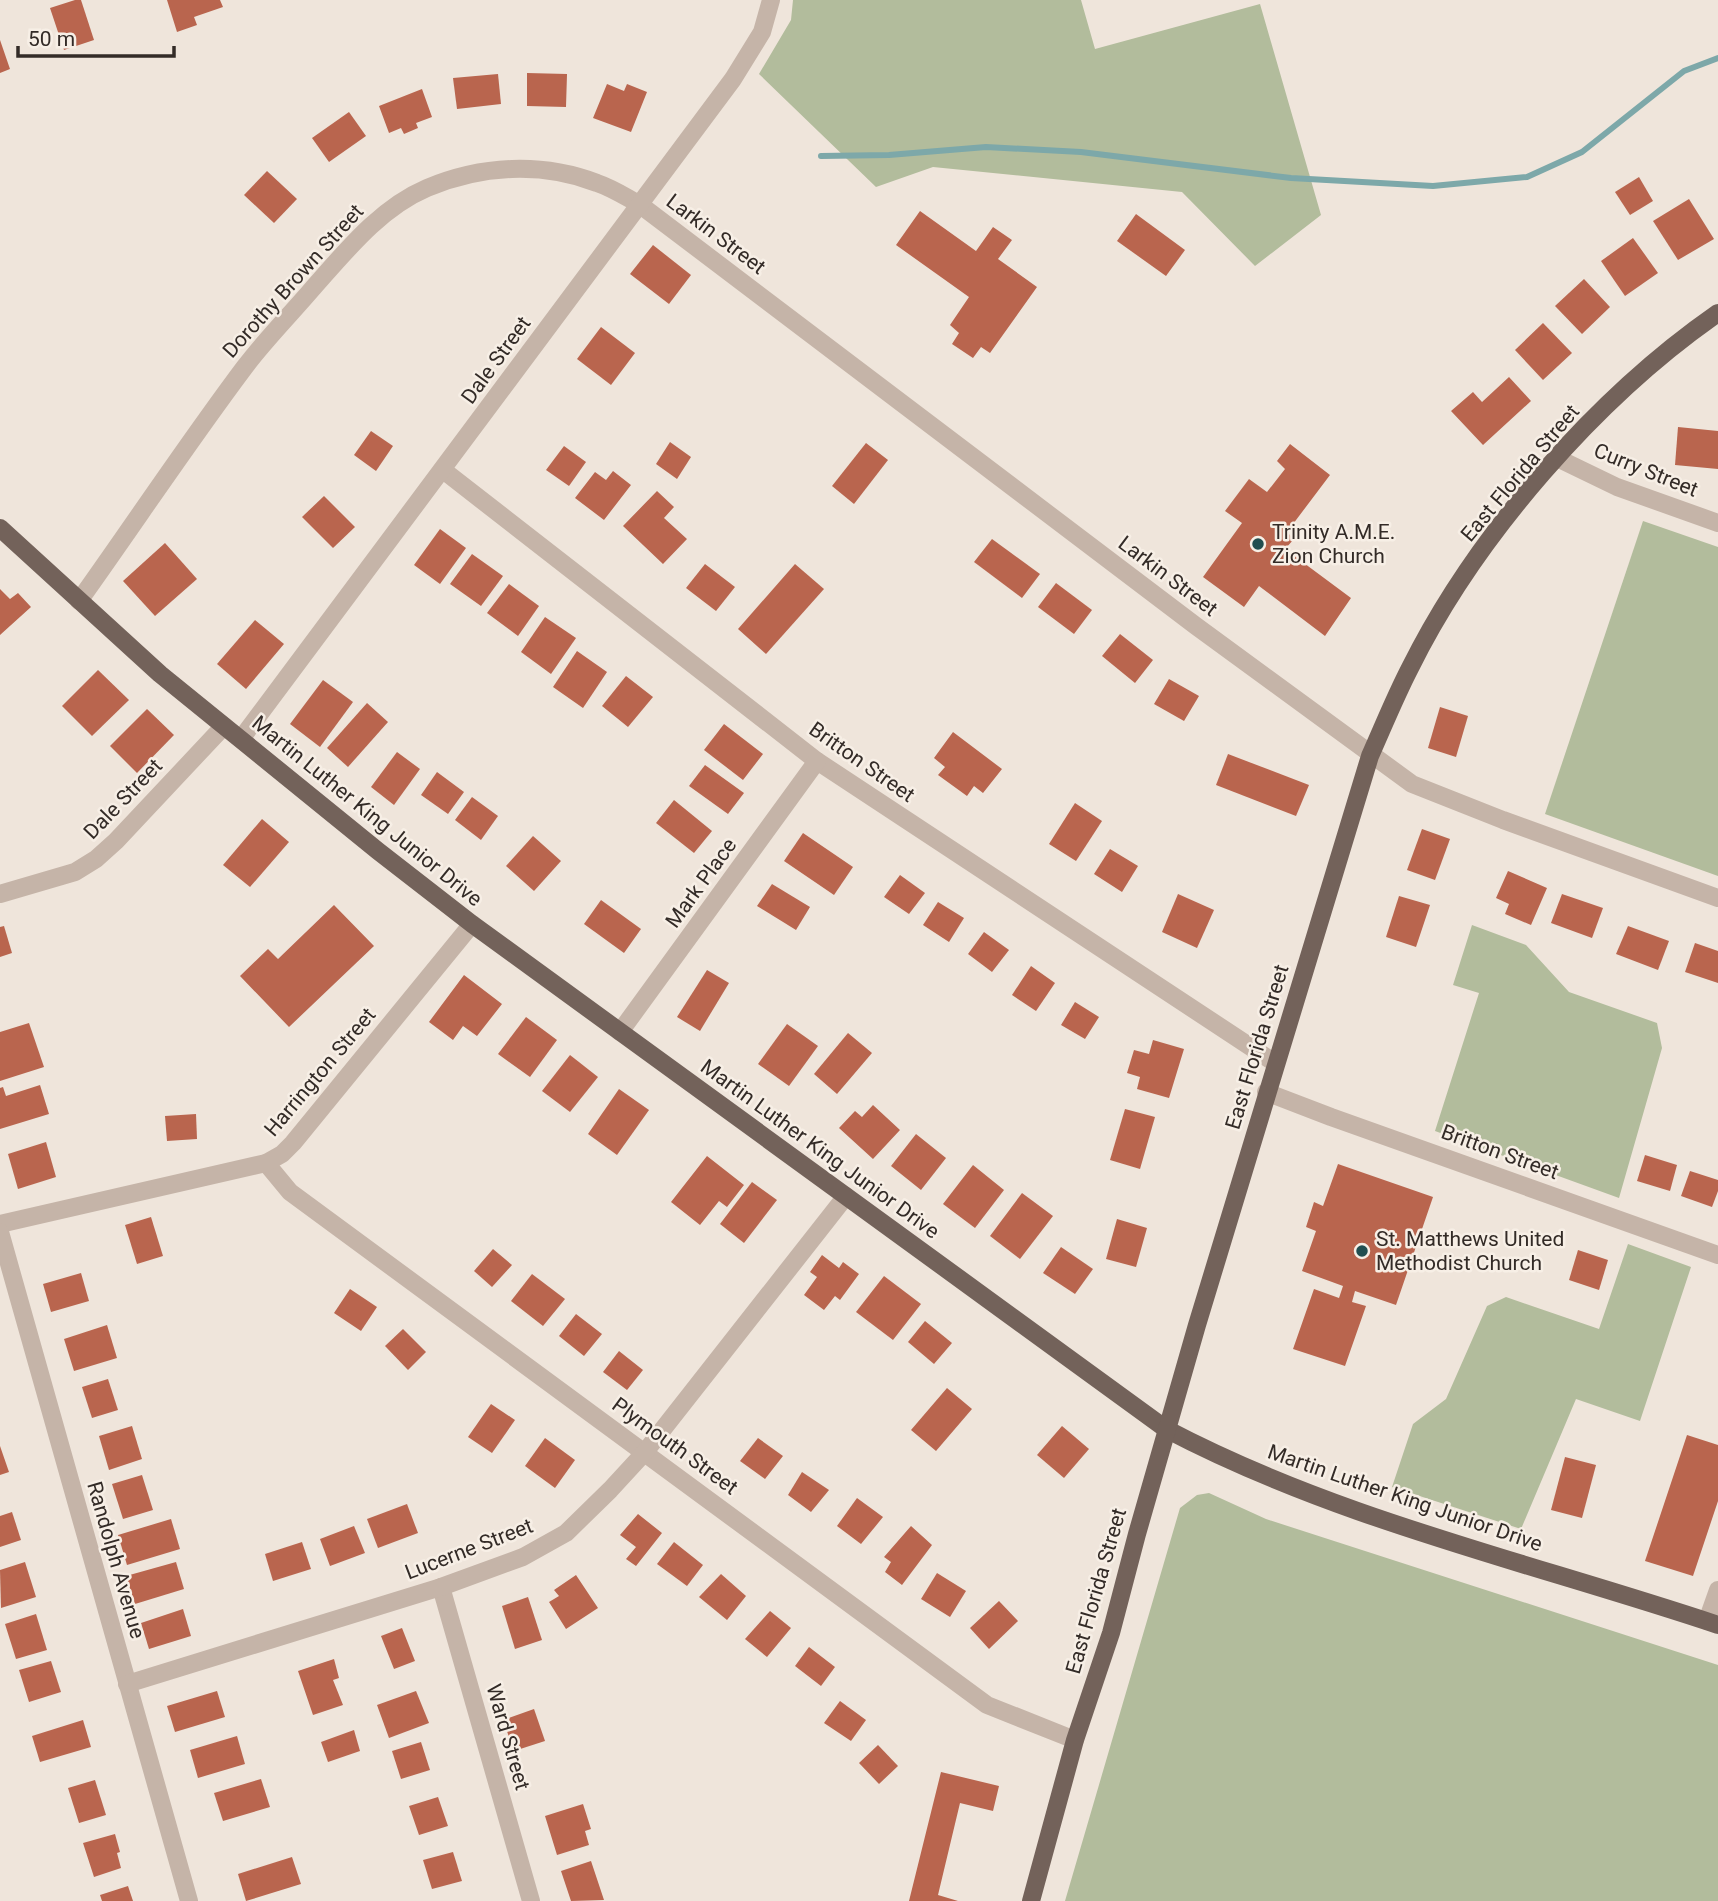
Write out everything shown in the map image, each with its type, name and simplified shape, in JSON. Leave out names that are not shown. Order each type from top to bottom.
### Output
[{"type":"main road","name":"East Florida Street","points":[[1031,1901],[1074,1740],[1111,1633],[1166,1429],[1370,756],[1410,667],[1488,542],[1557,458],[1612,400],[1667,351],[1718,313]]},
{"type":"main road","name":"Martin Luther King Junior Drive","points":[[0,528],[160,674],[472,924],[1166,1429],[1222,1458],[1354,1509],[1713,1623]]},
{"type":"street","name":"Dale Street","points":[[241,739],[733,79],[762,33],[771,0]]},
{"type":"street","name":"Dorothy Brown Street","points":[[79,601],[245,367],[345,252],[390,208],[425,188],[457,177],[495,170],[528,168],[569,173],[639,204]]},
{"type":"street","name":"Larkin Street","points":[[639,204],[1370,756],[1412,784],[1718,898]]},
{"type":"street","name":"Curry Street","points":[[1557,458],[1616,487],[1718,523]]},
{"type":"street","name":"Britton Street","points":[[443,470],[817,761],[1275,1063]]},
{"type":"street","name":"Dale Street","points":[[0,894],[75,872],[96,859],[224,726]]},
{"type":"street","name":"Mark Place","points":[[620,1032],[817,761]]},
{"type":"street","name":"Harrington Street","points":[[0,1224],[266,1163],[282,1154],[472,924]]},
{"type":"street","name":"Britton Street","points":[[1266,1092],[1718,1255]]},
{"type":"street","name":"Plymouth Street","points":[[266,1163],[290,1192],[987,1705],[1074,1740]]},
{"type":"street","name":"Lucerne Street","points":[[127,1684],[441,1587],[523,1557],[566,1533],[645,1452],[846,1196]]},
{"type":"street","name":"Randolph Avenue","points":[[0,1232],[189,1901]]},
{"type":"street","name":"Ward Street","points":[[441,1587],[531,1901]]},
{"type":"street","points":[[1713,1623],[1718,1590]]},
{"type":"green space","points":[[793,0],[1081,0],[1095,49],[1260,4],[1321,215],[1255,266],[1182,192],[933,167],[876,187],[759,74],[791,20]]},
{"type":"green space","points":[[1643,521],[1718,547],[1718,876],[1545,814]]},
{"type":"green space","points":[[1472,925],[1526,945],[1569,992],[1657,1023],[1662,1048],[1619,1198],[1435,1131],[1479,993],[1453,985]]},
{"type":"green space","points":[[1628,1244],[1691,1267],[1640,1421],[1576,1399],[1521,1529],[1392,1487],[1413,1424],[1446,1399],[1487,1306],[1506,1297],[1599,1329]]},
{"type":"green space","points":[[1209,1493],[1266,1519],[1718,1665],[1718,1901],[1065,1901],[1180,1508],[1197,1495]]},
{"type":"building","points":[[81,0],[94,40],[64,50],[50,8]]},
{"type":"building","points":[[167,0],[220,0],[223,7],[194,17],[197,25],[177,32]]},
{"type":"building","points":[[0,40],[10,69],[0,73]]},
{"type":"building","points":[[527,73],[567,74],[566,107],[527,106]]},
{"type":"building","points":[[498,74],[501,104],[457,109],[453,78]]},
{"type":"building","points":[[607,84],[624,91],[627,84],[647,92],[631,132],[593,118]]},
{"type":"building","points":[[422,89],[432,117],[416,123],[418,128],[404,134],[401,128],[389,133],[379,106]]},
{"type":"building","points":[[349,112],[366,136],[329,162],[312,138]]},
{"type":"building","points":[[267,171],[297,199],[274,223],[244,195]]},
{"type":"building","points":[[1639,177],[1653,201],[1630,215],[1615,192]]},
{"type":"building","points":[[1689,199],[1714,239],[1678,260],[1653,221]]},
{"type":"building","points":[[920,211],[976,251],[993,227],[1012,240],[998,259],[1037,287],[990,353],[981,347],[973,358],[952,344],[959,333],[950,325],[969,297],[896,245]]},
{"type":"building","points":[[1136,214],[1185,250],[1166,276],[1117,241]]},
{"type":"building","points":[[1633,238],[1658,273],[1625,296],[1601,261]]},
{"type":"building","points":[[653,245],[691,275],[669,304],[630,274]]},
{"type":"building","points":[[1584,279],[1610,307],[1582,334],[1555,306]]},
{"type":"building","points":[[1543,323],[1572,353],[1543,380],[1515,350]]},
{"type":"building","points":[[601,327],[635,353],[611,385],[577,359]]},
{"type":"building","points":[[1509,377],[1531,401],[1483,445],[1451,411],[1473,392],[1482,402]]},
{"type":"building","points":[[1678,427],[1718,431],[1718,469],[1675,465]]},
{"type":"building","points":[[371,431],[393,446],[376,471],[354,455]]},
{"type":"building","points":[[670,442],[691,457],[677,479],[656,464]]},
{"type":"building","points":[[866,443],[888,460],[854,504],[832,486]]},
{"type":"building","name":"Trinity A.M.E. Zion Church","points":[[1290,444],[1330,475],[1287,532],[1294,539],[1285,549],[1351,598],[1325,636],[1259,586],[1244,607],[1203,577],[1242,523],[1225,511],[1249,479],[1267,492],[1285,469],[1277,461]]},
{"type":"building","points":[[564,446],[586,462],[569,486],[546,470]]},
{"type":"building","points":[[613,471],[631,485],[604,520],[575,498],[595,472],[606,480]]},
{"type":"building","points":[[657,491],[674,507],[664,518],[687,539],[663,564],[623,526]]},
{"type":"building","points":[[324,496],[355,527],[333,548],[302,517]]},
{"type":"building","points":[[440,529],[466,548],[440,584],[414,565]]},
{"type":"building","points":[[992,539],[1040,574],[1022,598],[974,562]]},
{"type":"building","points":[[165,543],[197,579],[155,616],[123,581]]},
{"type":"building","points":[[472,554],[503,576],[481,606],[450,584]]},
{"type":"building","points":[[705,564],[735,587],[716,611],[686,588]]},
{"type":"building","points":[[795,564],[824,589],[766,654],[738,629]]},
{"type":"building","points":[[1056,583],[1092,610],[1074,634],[1038,607]]},
{"type":"building","points":[[509,584],[539,606],[518,636],[487,613]]},
{"type":"building","points":[[0,589],[10,599],[18,593],[31,607],[0,635]]},
{"type":"building","points":[[545,617],[576,638],[551,674],[521,652]]},
{"type":"building","points":[[255,620],[284,644],[246,689],[217,664]]},
{"type":"building","points":[[1120,634],[1153,660],[1135,683],[1102,656]]},
{"type":"building","points":[[577,651],[607,672],[583,708],[553,687]]},
{"type":"building","points":[[98,670],[129,700],[92,736],[62,706]]},
{"type":"building","points":[[626,676],[653,697],[628,727],[602,706]]},
{"type":"building","points":[[1169,679],[1199,696],[1184,721],[1154,704]]},
{"type":"building","points":[[323,680],[353,702],[320,747],[290,724]]},
{"type":"building","points":[[367,703],[388,722],[348,767],[327,748]]},
{"type":"building","points":[[1440,707],[1468,716],[1456,757],[1428,748]]},
{"type":"building","points":[[147,709],[174,735],[137,773],[110,746]]},
{"type":"building","points":[[724,724],[763,754],[743,780],[704,750]]},
{"type":"building","points":[[953,732],[1002,769],[983,793],[974,786],[967,796],[938,775],[945,767],[934,758]]},
{"type":"building","points":[[397,752],[420,769],[394,805],[371,787]]},
{"type":"building","points":[[1228,754],[1309,785],[1296,816],[1216,785]]},
{"type":"building","points":[[705,765],[744,793],[728,814],[689,786]]},
{"type":"building","points":[[437,772],[464,792],[448,814],[421,795]]},
{"type":"building","points":[[472,797],[498,816],[481,840],[455,820]]},
{"type":"building","points":[[674,800],[712,831],[694,853],[656,823]]},
{"type":"building","points":[[1075,803],[1102,821],[1076,861],[1049,844]]},
{"type":"building","points":[[262,819],[289,842],[250,887],[223,865]]},
{"type":"building","points":[[1422,829],[1450,839],[1435,880],[1407,870]]},
{"type":"building","points":[[803,833],[853,867],[834,895],[784,861]]},
{"type":"building","points":[[533,836],[561,861],[534,891],[506,866]]},
{"type":"building","points":[[1110,849],[1138,866],[1122,892],[1094,874]]},
{"type":"building","points":[[1508,871],[1547,888],[1531,925],[1505,914],[1509,904],[1496,898]]},
{"type":"building","points":[[900,875],[925,893],[909,914],[884,897]]},
{"type":"building","points":[[772,884],[810,907],[796,930],[757,906]]},
{"type":"building","points":[[1178,894],[1214,910],[1197,948],[1162,932]]},
{"type":"building","points":[[1562,894],[1603,908],[1592,938],[1551,923]]},
{"type":"building","points":[[1399,896],[1430,905],[1416,947],[1386,937]]},
{"type":"building","points":[[601,900],[641,929],[624,953],[584,924]]},
{"type":"building","points":[[938,902],[964,918],[949,942],[923,925]]},
{"type":"building","points":[[334,905],[374,946],[289,1027],[240,976],[268,949],[278,959]]},
{"type":"building","points":[[4,926],[12,953],[0,957],[0,927]]},
{"type":"building","points":[[1628,926],[1669,941],[1658,970],[1616,954]]},
{"type":"building","points":[[984,932],[1009,950],[992,972],[968,954]]},
{"type":"building","points":[[1695,943],[1718,951],[1718,983],[1685,972]]},
{"type":"building","points":[[1031,966],[1055,983],[1036,1011],[1012,995]]},
{"type":"building","points":[[707,970],[729,983],[700,1031],[677,1017]]},
{"type":"building","points":[[464,975],[502,1004],[477,1036],[463,1026],[453,1040],[429,1022]]},
{"type":"building","points":[[1075,1002],[1099,1017],[1085,1039],[1061,1025]]},
{"type":"building","points":[[526,1017],[557,1040],[530,1077],[498,1054]]},
{"type":"building","points":[[29,1023],[44,1067],[0,1081],[0,1032]]},
{"type":"building","points":[[787,1024],[818,1046],[789,1086],[758,1064]]},
{"type":"building","points":[[848,1033],[872,1053],[837,1094],[814,1074]]},
{"type":"building","points":[[1153,1040],[1184,1049],[1169,1098],[1137,1089],[1140,1077],[1127,1073],[1134,1050],[1149,1054]]},
{"type":"building","points":[[570,1055],[598,1077],[570,1112],[542,1091]]},
{"type":"building","points":[[40,1085],[49,1114],[0,1129],[0,1088],[3,1087],[6,1096]]},
{"type":"building","points":[[619,1089],[649,1110],[617,1155],[588,1134]]},
{"type":"building","points":[[873,1105],[900,1130],[873,1159],[839,1128],[855,1111],[862,1117]]},
{"type":"building","points":[[1125,1109],[1155,1117],[1140,1169],[1110,1160]]},
{"type":"building","points":[[196,1114],[197,1139],[167,1141],[165,1116]]},
{"type":"building","points":[[916,1134],[946,1158],[921,1190],[891,1166]]},
{"type":"building","points":[[46,1142],[56,1177],[18,1189],[8,1154]]},
{"type":"building","points":[[1645,1155],[1677,1165],[1670,1191],[1637,1181]]},
{"type":"building","points":[[707,1156],[744,1185],[727,1207],[719,1201],[700,1225],[671,1202]]},
{"type":"building","name":"St. Matthews United Methodist Church","points":[[1338,1164],[1433,1197],[1396,1305],[1355,1291],[1352,1302],[1366,1306],[1345,1366],[1293,1349],[1314,1289],[1339,1298],[1343,1286],[1302,1271],[1316,1231],[1306,1227],[1314,1202],[1323,1206]]},
{"type":"building","points":[[973,1165],[1004,1190],[975,1228],[943,1204]]},
{"type":"building","points":[[1690,1171],[1718,1180],[1718,1191],[1712,1207],[1681,1196]]},
{"type":"building","points":[[752,1182],[777,1200],[744,1243],[720,1224]]},
{"type":"building","points":[[1022,1193],[1053,1216],[1020,1259],[990,1236]]},
{"type":"building","points":[[151,1217],[163,1256],[137,1264],[125,1225]]},
{"type":"building","points":[[1117,1219],[1147,1228],[1136,1267],[1106,1259]]},
{"type":"building","points":[[1061,1247],[1093,1269],[1075,1294],[1043,1273]]},
{"type":"building","points":[[493,1249],[512,1265],[492,1287],[474,1271]]},
{"type":"building","points":[[1578,1250],[1608,1260],[1599,1290],[1569,1280]]},
{"type":"building","points":[[822,1255],[839,1268],[843,1262],[859,1274],[840,1300],[835,1296],[824,1310],[804,1295],[817,1277],[810,1272]]},
{"type":"building","points":[[81,1273],[89,1301],[51,1312],[43,1284]]},
{"type":"building","points":[[532,1274],[565,1299],[543,1326],[511,1301]]},
{"type":"building","points":[[884,1276],[921,1304],[893,1340],[856,1312]]},
{"type":"building","points":[[350,1289],[377,1307],[361,1331],[334,1313]]},
{"type":"building","points":[[576,1314],[602,1334],[584,1356],[559,1336]]},
{"type":"building","points":[[925,1321],[952,1343],[934,1364],[908,1342]]},
{"type":"building","points":[[107,1325],[117,1358],[74,1371],[64,1339]]},
{"type":"building","points":[[403,1329],[426,1352],[408,1370],[385,1346]]},
{"type":"building","points":[[619,1351],[643,1370],[627,1390],[603,1372]]},
{"type":"building","points":[[108,1379],[118,1410],[92,1418],[82,1387]]},
{"type":"building","points":[[947,1388],[972,1409],[936,1451],[911,1430]]},
{"type":"building","points":[[491,1404],[515,1420],[492,1453],[468,1437]]},
{"type":"building","points":[[132,1426],[142,1459],[109,1470],[99,1436]]},
{"type":"building","points":[[1062,1426],[1089,1449],[1064,1478],[1037,1455]]},
{"type":"building","points":[[1687,1435],[1718,1445],[1718,1501],[1693,1576],[1645,1561]]},
{"type":"building","points":[[545,1438],[575,1460],[555,1488],[525,1466]]},
{"type":"building","points":[[758,1438],[783,1456],[765,1479],[740,1461]]},
{"type":"building","points":[[0,1446],[9,1472],[0,1475]]},
{"type":"building","points":[[1565,1457],[1596,1465],[1582,1518],[1551,1510]]},
{"type":"building","points":[[802,1472],[829,1490],[811,1512],[788,1495]]},
{"type":"building","points":[[142,1475],[153,1510],[123,1519],[112,1484]]},
{"type":"building","points":[[857,1498],[883,1517],[861,1544],[837,1526]]},
{"type":"building","points":[[407,1504],[418,1533],[378,1548],[367,1519]]},
{"type":"building","points":[[12,1512],[21,1540],[0,1547],[0,1516]]},
{"type":"building","points":[[638,1514],[662,1533],[636,1566],[626,1559],[636,1547],[620,1535]]},
{"type":"building","points":[[171,1519],[180,1549],[127,1565],[118,1535]]},
{"type":"building","points":[[354,1526],[365,1553],[330,1566],[320,1539]]},
{"type":"building","points":[[911,1526],[932,1545],[902,1585],[885,1572],[891,1562],[884,1557]]},
{"type":"building","points":[[302,1542],[311,1569],[273,1581],[265,1554]]},
{"type":"building","points":[[674,1542],[703,1565],[687,1586],[657,1564]]},
{"type":"building","points":[[25,1562],[36,1597],[1,1608],[0,1570]]},
{"type":"building","points":[[176,1562],[184,1589],[135,1604],[126,1576]]},
{"type":"building","points":[[937,1573],[966,1591],[950,1617],[921,1599]]},
{"type":"building","points":[[721,1574],[746,1596],[727,1620],[699,1597]]},
{"type":"building","points":[[576,1575],[598,1608],[566,1629],[549,1602],[559,1596],[554,1590]]},
{"type":"building","points":[[528,1597],[542,1640],[515,1649],[502,1606]]},
{"type":"building","points":[[999,1601],[1018,1621],[989,1649],[970,1628]]},
{"type":"building","points":[[183,1609],[191,1636],[149,1649],[141,1623]]},
{"type":"building","points":[[770,1611],[791,1628],[767,1657],[745,1639]]},
{"type":"building","points":[[36,1614],[47,1650],[16,1659],[5,1624]]},
{"type":"building","points":[[402,1628],[415,1661],[394,1669],[381,1636]]},
{"type":"building","points":[[809,1647],[835,1667],[821,1686],[795,1666]]},
{"type":"building","points":[[334,1659],[339,1678],[333,1680],[343,1705],[313,1715],[298,1671]]},
{"type":"building","points":[[51,1661],[61,1692],[29,1702],[19,1670]]},
{"type":"building","points":[[217,1691],[225,1717],[175,1732],[167,1706]]},
{"type":"building","points":[[416,1691],[429,1723],[389,1738],[377,1705]]},
{"type":"building","points":[[840,1701],[866,1720],[851,1741],[824,1723]]},
{"type":"building","points":[[534,1709],[545,1741],[514,1751],[503,1720]]},
{"type":"building","points":[[83,1720],[91,1747],[40,1762],[32,1736]]},
{"type":"building","points":[[354,1730],[360,1751],[328,1762],[321,1742]]},
{"type":"building","points":[[237,1736],[245,1764],[198,1778],[190,1750]]},
{"type":"building","points":[[421,1742],[430,1770],[401,1779],[392,1751]]},
{"type":"building","points":[[878,1745],[898,1766],[879,1784],[859,1763]]},
{"type":"building","points":[[941,1772],[999,1786],[993,1811],[960,1803],[938,1895],[958,1901],[909,1901]]},
{"type":"building","points":[[261,1779],[270,1807],[223,1821],[214,1793]]},
{"type":"building","points":[[95,1780],[106,1815],[79,1823],[68,1788]]},
{"type":"building","points":[[438,1797],[448,1826],[419,1835],[409,1806]]},
{"type":"building","points":[[583,1804],[591,1829],[585,1831],[589,1845],[557,1855],[545,1816]]},
{"type":"building","points":[[115,1834],[121,1868],[94,1877],[83,1843]]},
{"type":"building","points":[[453,1852],[462,1881],[432,1889],[423,1860]]},
{"type":"building","points":[[292,1857],[301,1884],[246,1901],[238,1874]]},
{"type":"building","points":[[591,1861],[604,1900],[571,1901],[561,1871]]},
{"type":"building","points":[[128,1886],[133,1901],[102,1901],[100,1895]]},
{"type":"waterway","points":[[821,156],[889,155],[986,147],[1081,152],[1291,178],[1433,186],[1527,177],[1582,152],[1684,71],[1718,58]]},
{"type":"place","name":"Trinity A.M.E. Zion Church","points":[[1258,544]]},
{"type":"place","name":"St. Matthews United Methodist Church","points":[[1362,1251]]}]
